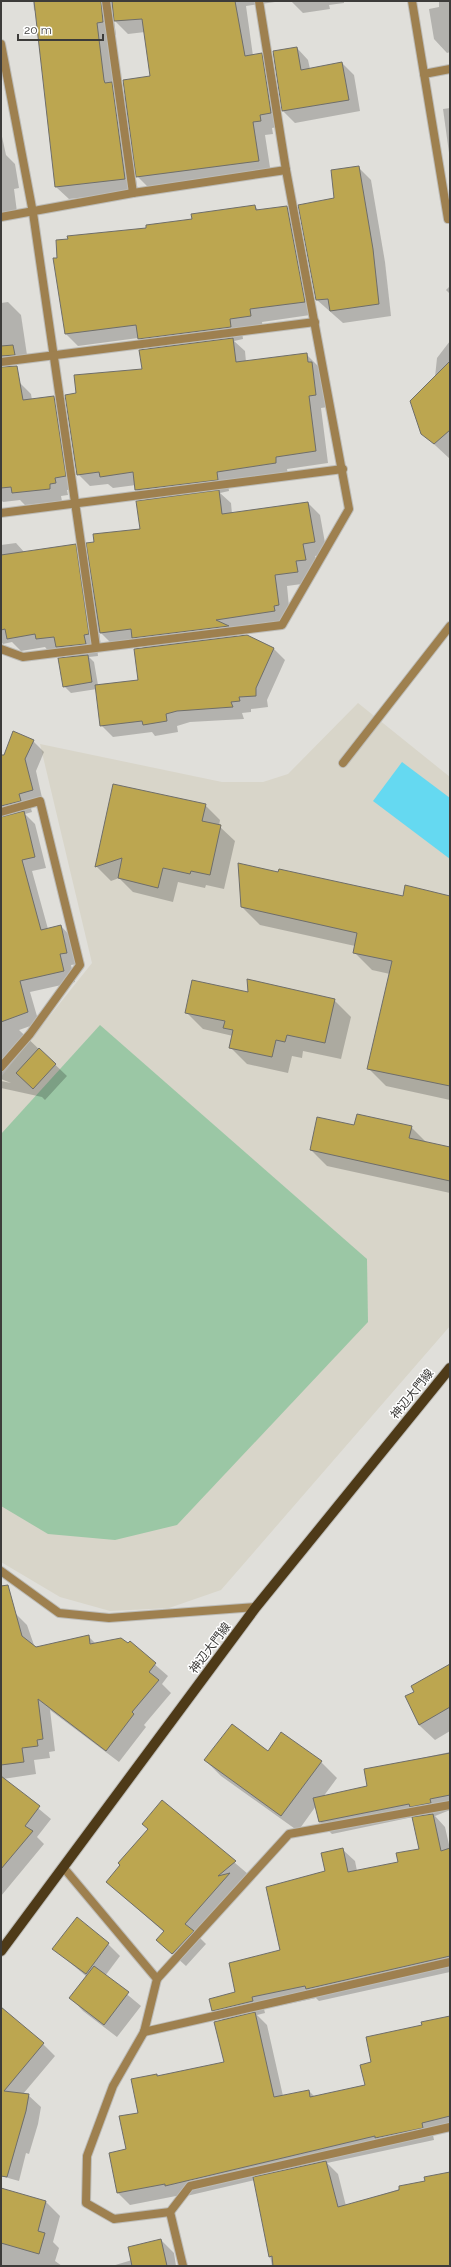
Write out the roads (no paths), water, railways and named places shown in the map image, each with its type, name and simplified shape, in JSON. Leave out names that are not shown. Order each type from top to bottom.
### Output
[{"type":"main road","name":"神辺大門線","points":[[1,1951],[256,1607],[450,1368]]},
{"type":"street","points":[[106,1],[133,193]]},
{"type":"street","points":[[1,649],[23,656],[282,625],[349,509],[343,469],[286,170],[259,1]]},
{"type":"street","points":[[412,1],[448,220],[450,219]]},
{"type":"street","points":[[1,44],[33,213],[96,647]]},
{"type":"street","points":[[424,74],[450,68]]},
{"type":"street","points":[[1,217],[33,213],[133,193],[286,170]]},
{"type":"street","points":[[1,362],[315,322]]},
{"type":"street","points":[[1,513],[76,502],[343,469]]},
{"type":"street","points":[[343,763],[450,626]]},
{"type":"street","points":[[1,812],[40,801],[80,965],[30,1034],[1,1067]]},
{"type":"street","points":[[1,1571],[59,1613],[109,1618],[256,1607]]},
{"type":"street","points":[[450,1805],[289,1834],[158,1979],[144,2032],[113,2086],[87,2156],[86,2203],[114,2219],[170,2212],[190,2186],[450,2127]]},
{"type":"street","points":[[63,1867],[158,1979]]},
{"type":"street","points":[[144,2032],[450,1962]]},
{"type":"street","points":[[170,2212],[183,2266]]},
{"type":"water","points":[[402,762],[450,798],[450,859],[373,801]]}]
